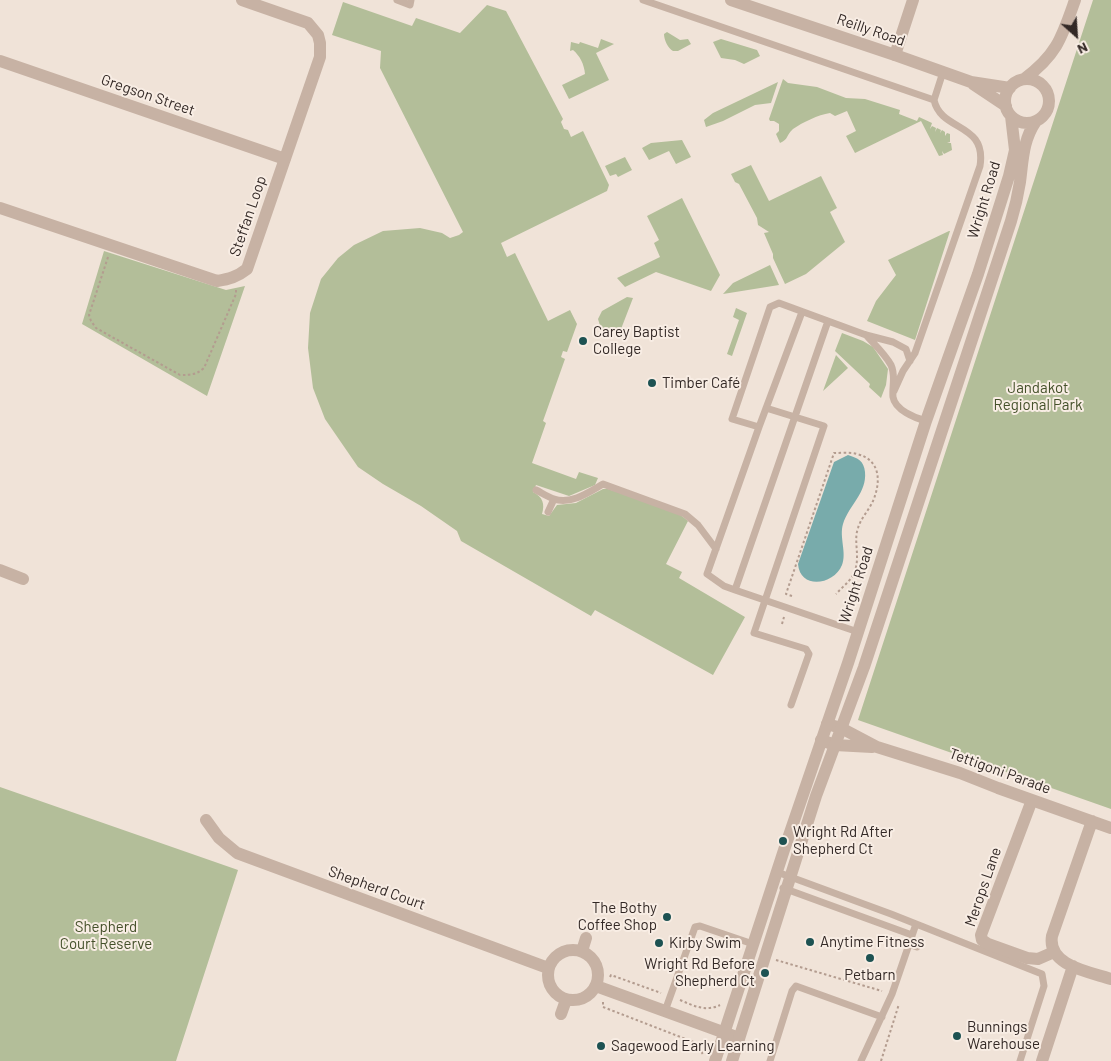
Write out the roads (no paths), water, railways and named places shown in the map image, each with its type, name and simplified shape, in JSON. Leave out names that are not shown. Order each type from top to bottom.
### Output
[{"type":"street","name":"Steffan Loop","points":[[0,208],[217,281],[230,279],[248,268],[320,57],[320,43],[318,35],[308,23],[242,0]]},
{"type":"street","name":"Reilly Road","points":[[732,0],[759,5],[971,82],[1010,88]]},
{"type":"street","points":[[894,55],[913,0]]},
{"type":"street","name":"Wright Road","points":[[732,1061],[788,883],[874,636],[1011,221],[1020,184],[1024,145],[1036,121],[1048,108],[1048,94],[1045,88],[1050,58],[1063,33],[1075,0]]},
{"type":"street","name":"Wright Road","points":[[715,1061],[928,417],[978,274],[1011,169],[1015,150],[1009,111],[1005,100],[1010,88],[1014,84],[1024,79],[1050,58]]},
{"type":"street","name":"Gregson Street","points":[[0,61],[285,159]]},
{"type":"street","points":[[1024,79],[1036,81],[1045,88]]},
{"type":"street","name":"Reilly Road","points":[[971,82],[1009,111]]},
{"type":"street","points":[[1009,111],[1022,122],[1036,121]]},
{"type":"street","points":[[928,417],[945,420]]},
{"type":"street","points":[[0,570],[23,579]]},
{"type":"street","points":[[858,632],[874,636]]},
{"type":"street","name":"Tettigoni Parade","points":[[827,724],[841,728],[877,747],[960,773],[1111,828]]},
{"type":"street","name":"Tettigoni Parade","points":[[821,740],[835,745],[877,747]]},
{"type":"street","name":"Merops Lane","points":[[1032,800],[981,935],[982,940],[988,944],[1027,958],[1038,959],[1054,952]]},
{"type":"street","name":"Shepherd Court","points":[[206,820],[219,838],[237,853],[548,968]]},
{"type":"street","points":[[1092,821],[1052,936],[1052,946],[1061,961],[1111,979]]},
{"type":"street","points":[[582,951],[586,938]]},
{"type":"street","points":[[565,951],[582,951],[595,962],[598,969],[599,987],[584,998],[566,1000],[554,992],[549,985],[547,977],[548,968],[558,955],[565,951]]},
{"type":"street","points":[[1042,1061],[1073,966]]},
{"type":"street","points":[[599,987],[739,1038]]},
{"type":"street","points":[[561,1014],[566,1000]]},
{"type":"lane","points":[[396,0],[410,5],[411,0]]},
{"type":"lane","points":[[643,0],[934,100]]},
{"type":"lane","points":[[894,391],[915,354],[982,155],[976,139],[970,133],[945,118],[938,111],[934,100],[943,72]]},
{"type":"lane","points":[[759,427],[732,419],[770,307],[779,303],[866,335],[902,345],[906,349],[910,361]]},
{"type":"lane","points":[[802,312],[707,574],[724,586],[765,602],[858,632]]},
{"type":"lane","points":[[735,590],[828,321]]},
{"type":"lane","points":[[866,335],[891,366],[894,376],[893,397],[897,405],[915,418],[928,417]]},
{"type":"lane","points":[[766,408],[824,426],[754,633],[806,649],[808,654],[791,705]]},
{"type":"lane","points":[[536,490],[554,499],[563,500],[575,498],[603,484],[685,514],[698,525],[716,549]]},
{"type":"lane","points":[[548,512],[554,499]]},
{"type":"lane","points":[[777,872],[788,883],[912,935]]},
{"type":"lane","points":[[772,885],[788,883],[916,924],[1042,974],[1044,986],[1020,1061]]},
{"type":"lane","points":[[861,1061],[892,994],[916,924]]},
{"type":"lane","points":[[665,1011],[695,927],[700,926],[753,944]]},
{"type":"lane","points":[[909,944],[918,947]]},
{"type":"lane","points":[[770,1061],[792,991],[796,986],[882,1017]]},
{"type":"water","points":[[848,455],[862,463],[865,479],[860,493],[843,524],[844,555],[842,565],[832,577],[818,582],[811,581],[800,572],[798,564],[834,462]]},
{"type":"place","name":"Carey Baptist College","points":[[583,341]]},
{"type":"place","name":"Timber Café","points":[[652,383]]},
{"type":"place","name":"Wright Rd After Shepherd Ct","points":[[783,841]]},
{"type":"place","name":"The Bothy Coffee Shop","points":[[667,917]]},
{"type":"place","name":"Anytime Fitness","points":[[810,942]]},
{"type":"place","name":"Kirby Swim","points":[[659,943]]},
{"type":"place","name":"Petbarn","points":[[870,958]]},
{"type":"place","name":"Wright Rd Before Shepherd Ct","points":[[765,973]]},
{"type":"place","name":"Bunnings Warehouse","points":[[957,1036]]},
{"type":"place","name":"Sagewood Early Learning","points":[[601,1046]]},
{"type":"park label","name":"Jandakot Regional Park","points":[[1038,396]]},
{"type":"park label","name":"Shepherd Court Reserve","points":[[106,936]]}]
